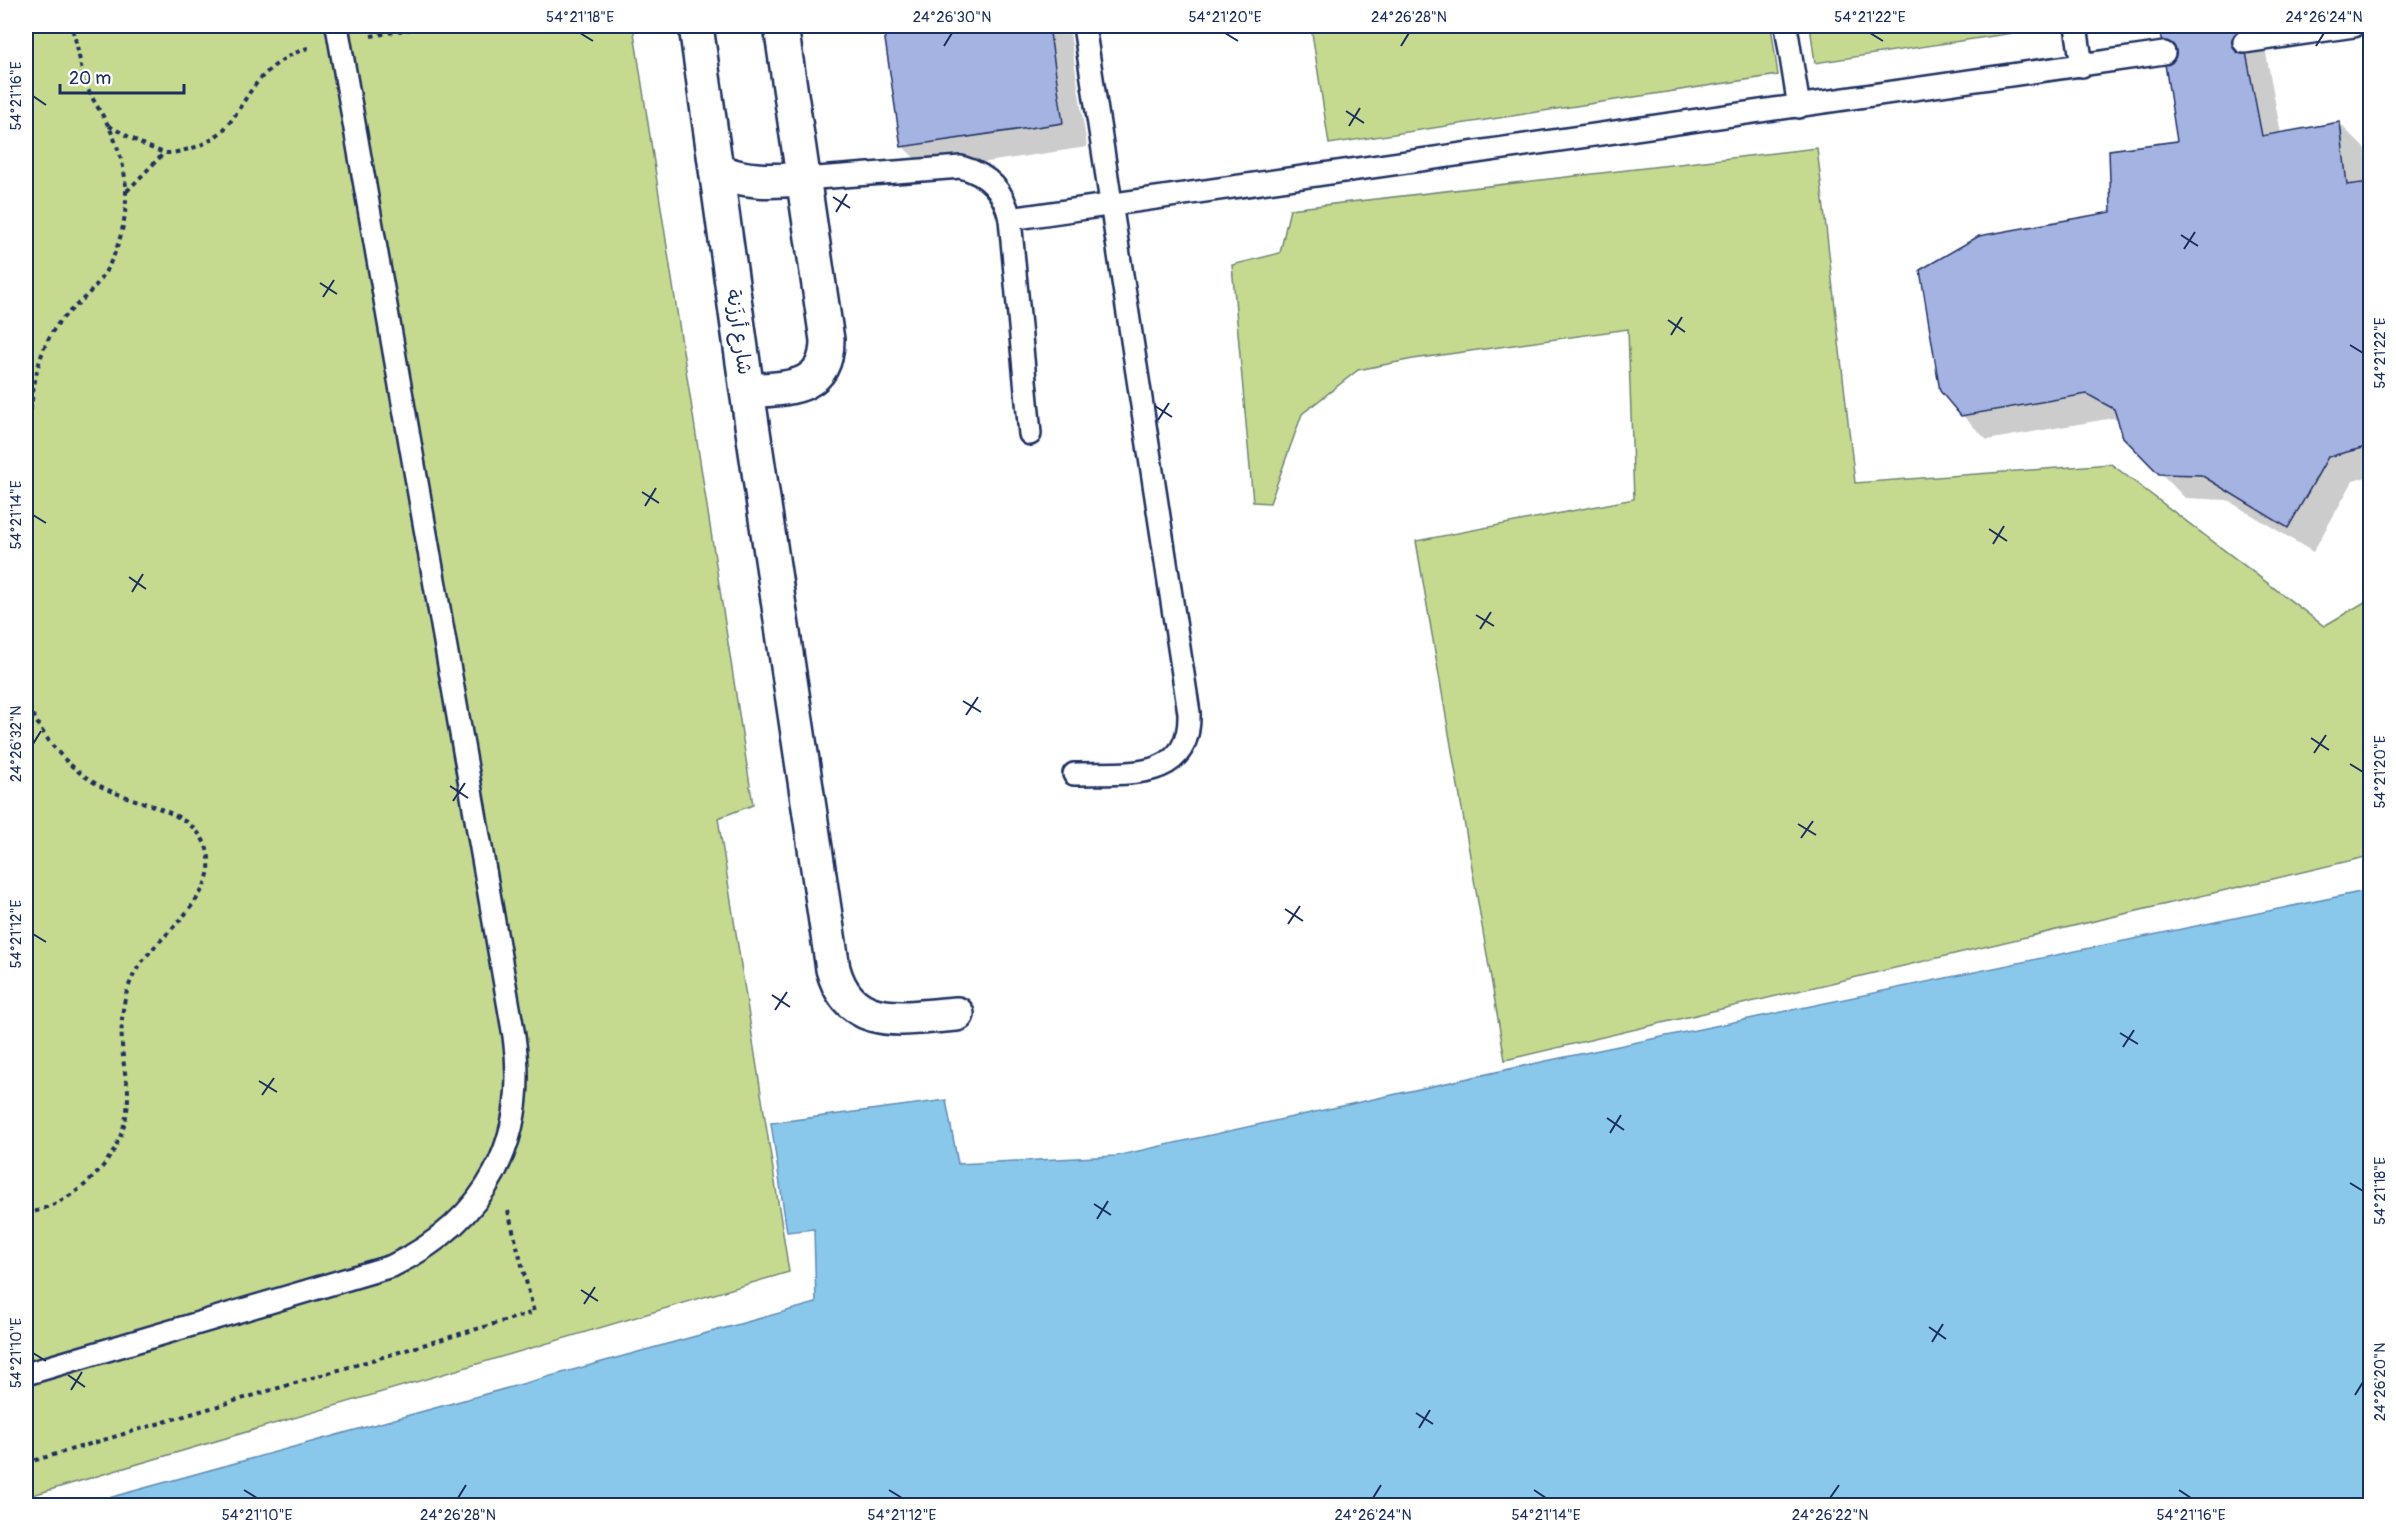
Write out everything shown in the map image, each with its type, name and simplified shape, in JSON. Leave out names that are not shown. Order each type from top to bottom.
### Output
[{"type":"street","name":"شارع أرزَنة","points":[[696,26],[747,391],[801,385],[813,378],[822,367],[827,354],[827,340],[804,179],[780,26]]},
{"type":"street","points":[[718,171],[750,181],[804,179]]},
{"type":"street","points":[[747,391],[831,962],[837,984],[845,998],[857,1008],[871,1015],[886,1018],[957,1014]]},
{"type":"lane","points":[[1074,774],[1149,771],[1165,766],[1177,756],[1186,743],[1190,728],[1084,26]]},
{"type":"lane","points":[[1786,26],[1798,107]]},
{"type":"lane","points":[[2076,26],[2082,66]]},
{"type":"lane","points":[[2244,42],[2351,26]]},
{"type":"lane","points":[[26,1374],[392,1266],[419,1253],[443,1236],[464,1216],[482,1193],[497,1168],[514,1117],[518,1063],[338,33]]},
{"type":"lane","points":[[1010,219],[2164,53]]},
{"type":"lane","points":[[804,179],[961,167],[973,170],[994,184],[1002,195],[1010,219],[1030,434]]},
{"type":"path","points":[[26,455],[40,357],[50,335],[61,320],[90,292],[114,255],[121,234],[126,192],[123,169],[108,126],[87,86],[80,63],[77,41],[71,26]]},
{"type":"path","points":[[126,192],[164,153],[196,147],[211,140],[227,127],[239,112],[250,91],[283,59],[338,33],[428,26]]},
{"type":"path","points":[[108,126],[164,153]]},
{"type":"path","points":[[26,698],[40,728],[70,765],[93,782],[112,792],[163,810],[196,830],[204,841],[209,867],[207,880],[190,908],[179,924],[150,951],[137,969],[128,988],[122,1011],[121,1035],[128,1092],[126,1116],[121,1137],[111,1156],[98,1173],[74,1194],[41,1210],[26,1214]]},
{"type":"path","points":[[26,1463],[534,1312],[497,1168]]},
{"type":"green space","points":[[26,26],[633,26],[753,805],[718,818],[789,1272],[26,1497]]},
{"type":"green space","points":[[1311,26],[1771,26],[1778,75],[1329,144]]},
{"type":"green space","points":[[1810,26],[2046,26],[2046,28],[1815,63]]},
{"type":"green space","points":[[1817,148],[1855,483],[2111,464],[2324,626],[2365,602],[2370,595],[2370,856],[1505,1060],[1416,541],[1634,499],[1628,329],[1413,359],[1358,370],[1302,414],[1270,503],[1253,502],[1232,265],[1280,253],[1290,209]]},
{"type":"water","points":[[2370,890],[2370,1505],[83,1505],[816,1303],[814,1229],[787,1232],[771,1123],[946,1100],[958,1164],[1116,1156],[1546,1061]]},
{"type":"building","points":[[883,26],[1049,26],[1063,123],[901,147]]},
{"type":"building","points":[[2159,26],[2241,26],[2262,136],[2340,122],[2347,185],[2370,182],[2370,446],[2328,457],[2288,528],[2201,475],[2159,474],[2123,437],[2114,409],[2087,394],[1961,416],[1940,391],[1920,270],[1979,236],[2111,212],[2109,150],[2177,141]]}]
